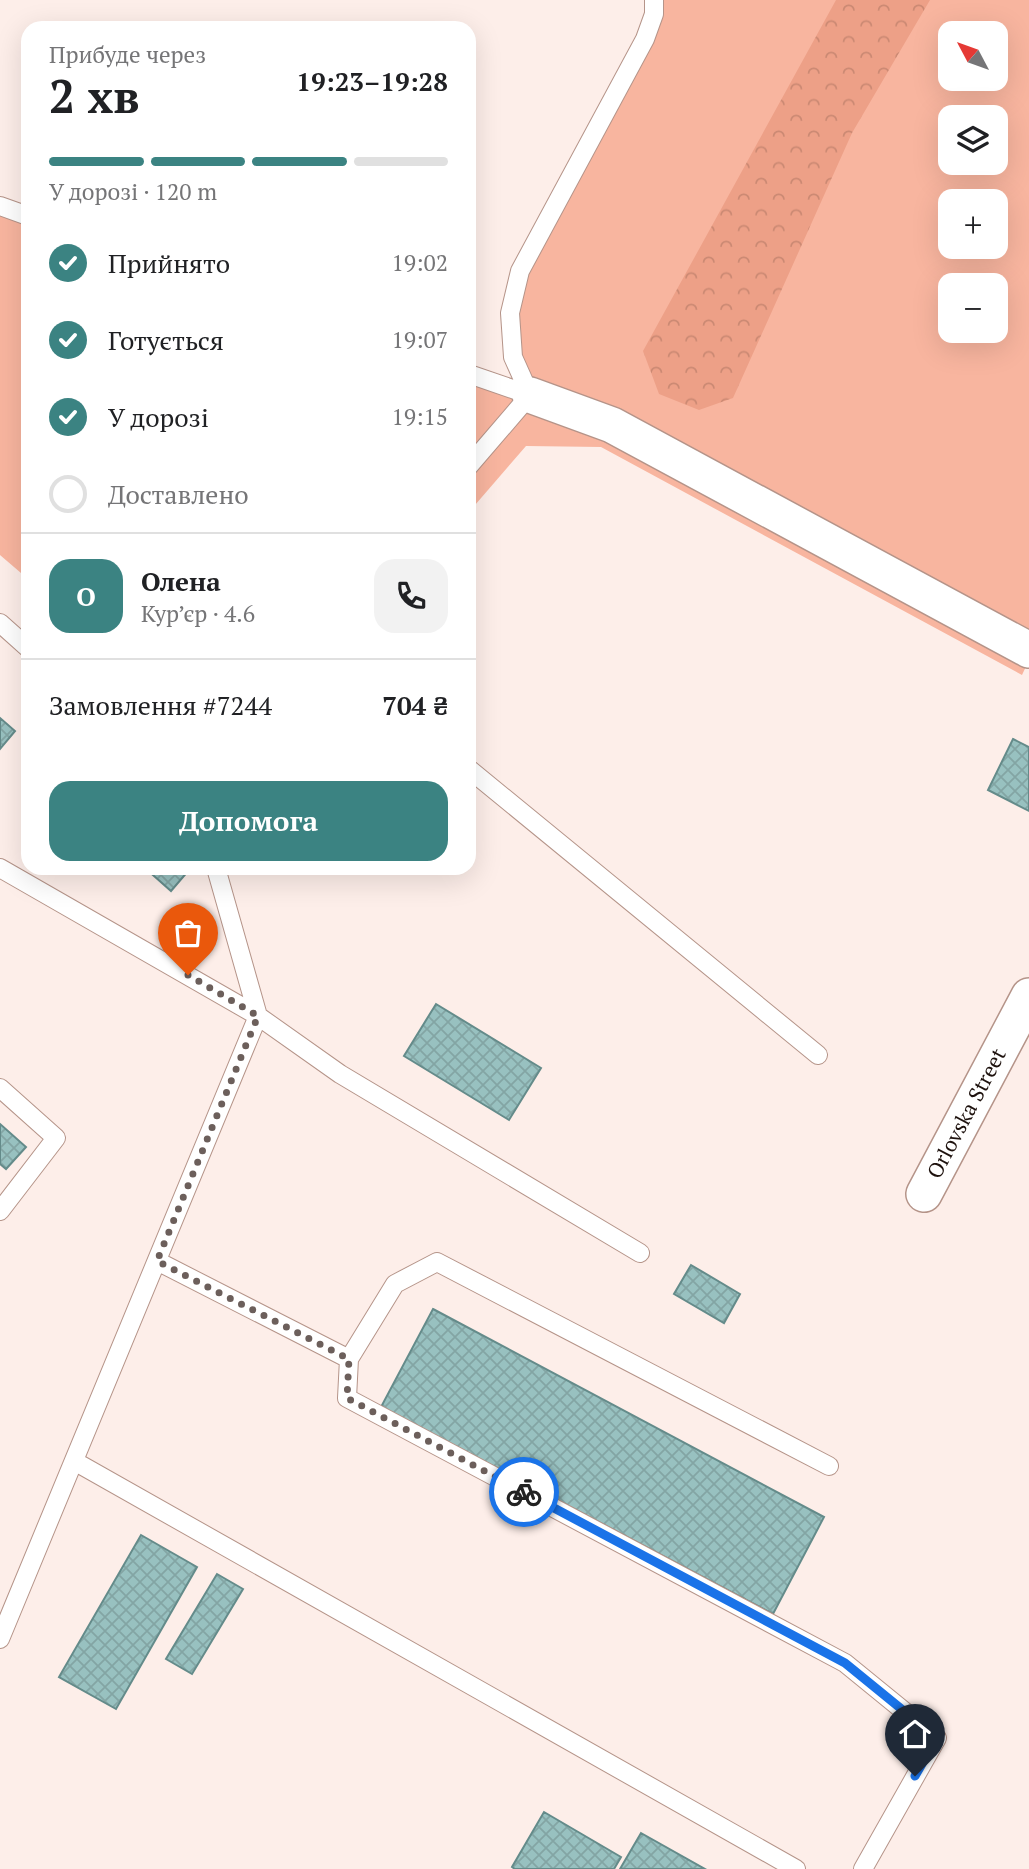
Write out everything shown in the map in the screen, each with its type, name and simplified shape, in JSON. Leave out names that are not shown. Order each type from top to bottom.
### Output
[{"type":"street","points":[[530,395],[612,425],[1029,650]]},
{"type":"street","name":"Orlovska Street","points":[[924,1194],[1029,996]]},
{"type":"lane","points":[[530,395],[513,357],[512,346],[510,313],[520,271],[645,39],[654,14],[654,0]]},
{"type":"lane","points":[[0,205],[21,213]]},
{"type":"lane","points":[[476,376],[530,395]]},
{"type":"lane","points":[[476,458],[530,395]]},
{"type":"lane","points":[[0,623],[21,642]]},
{"type":"lane","points":[[476,775],[818,1055]]},
{"type":"lane","points":[[0,867],[258,1016],[340,1074],[640,1253]]},
{"type":"lane","points":[[0,1639],[258,1016],[218,875]]},
{"type":"lane","points":[[0,1088],[56,1138],[0,1211]]},
{"type":"lane","points":[[157,1261],[349,1359]]},
{"type":"lane","points":[[829,1466],[437,1262],[395,1283],[349,1359],[347,1398],[845,1663],[937,1738],[863,1869]]},
{"type":"lane","points":[[74,1461],[796,1869]]},
{"type":"shaded area","points":[[654,0],[1029,0],[1029,660],[1022,675],[601,447],[526,446],[476,504],[476,376],[529,395],[513,357],[520,271],[645,39]]},
{"type":"shaded area","points":[[0,206],[21,214],[21,573],[0,555]]},
{"type":"green space","points":[[836,0],[930,0],[852,133],[733,398],[699,410],[659,394],[643,351]]},
{"type":"building","points":[[0,718],[15,731],[0,749]]},
{"type":"building","points":[[1013,739],[1029,747],[1029,811],[988,790]]},
{"type":"building","points":[[153,875],[185,875],[171,891]]},
{"type":"building","points":[[436,1004],[541,1068],[509,1120],[404,1056]]},
{"type":"building","points":[[0,1124],[26,1147],[6,1169],[0,1164]]},
{"type":"building","points":[[691,1265],[740,1294],[724,1323],[674,1294]]},
{"type":"building","points":[[433,1309],[824,1517],[773,1614],[381,1407]]},
{"type":"building","points":[[141,1535],[197,1567],[116,1709],[59,1677]]},
{"type":"building","points":[[217,1574],[243,1589],[192,1674],[166,1659]]},
{"type":"building","points":[[544,1812],[621,1857],[614,1869],[512,1867]]},
{"type":"building","points":[[641,1833],[705,1869],[620,1869]]},
{"type":"way so far","points":[[188,975],[258,1016],[157,1261],[349,1359],[347,1398],[524,1492]]},
{"type":"route","points":[[524,1492],[845,1663],[937,1738],[915,1776]]}]
